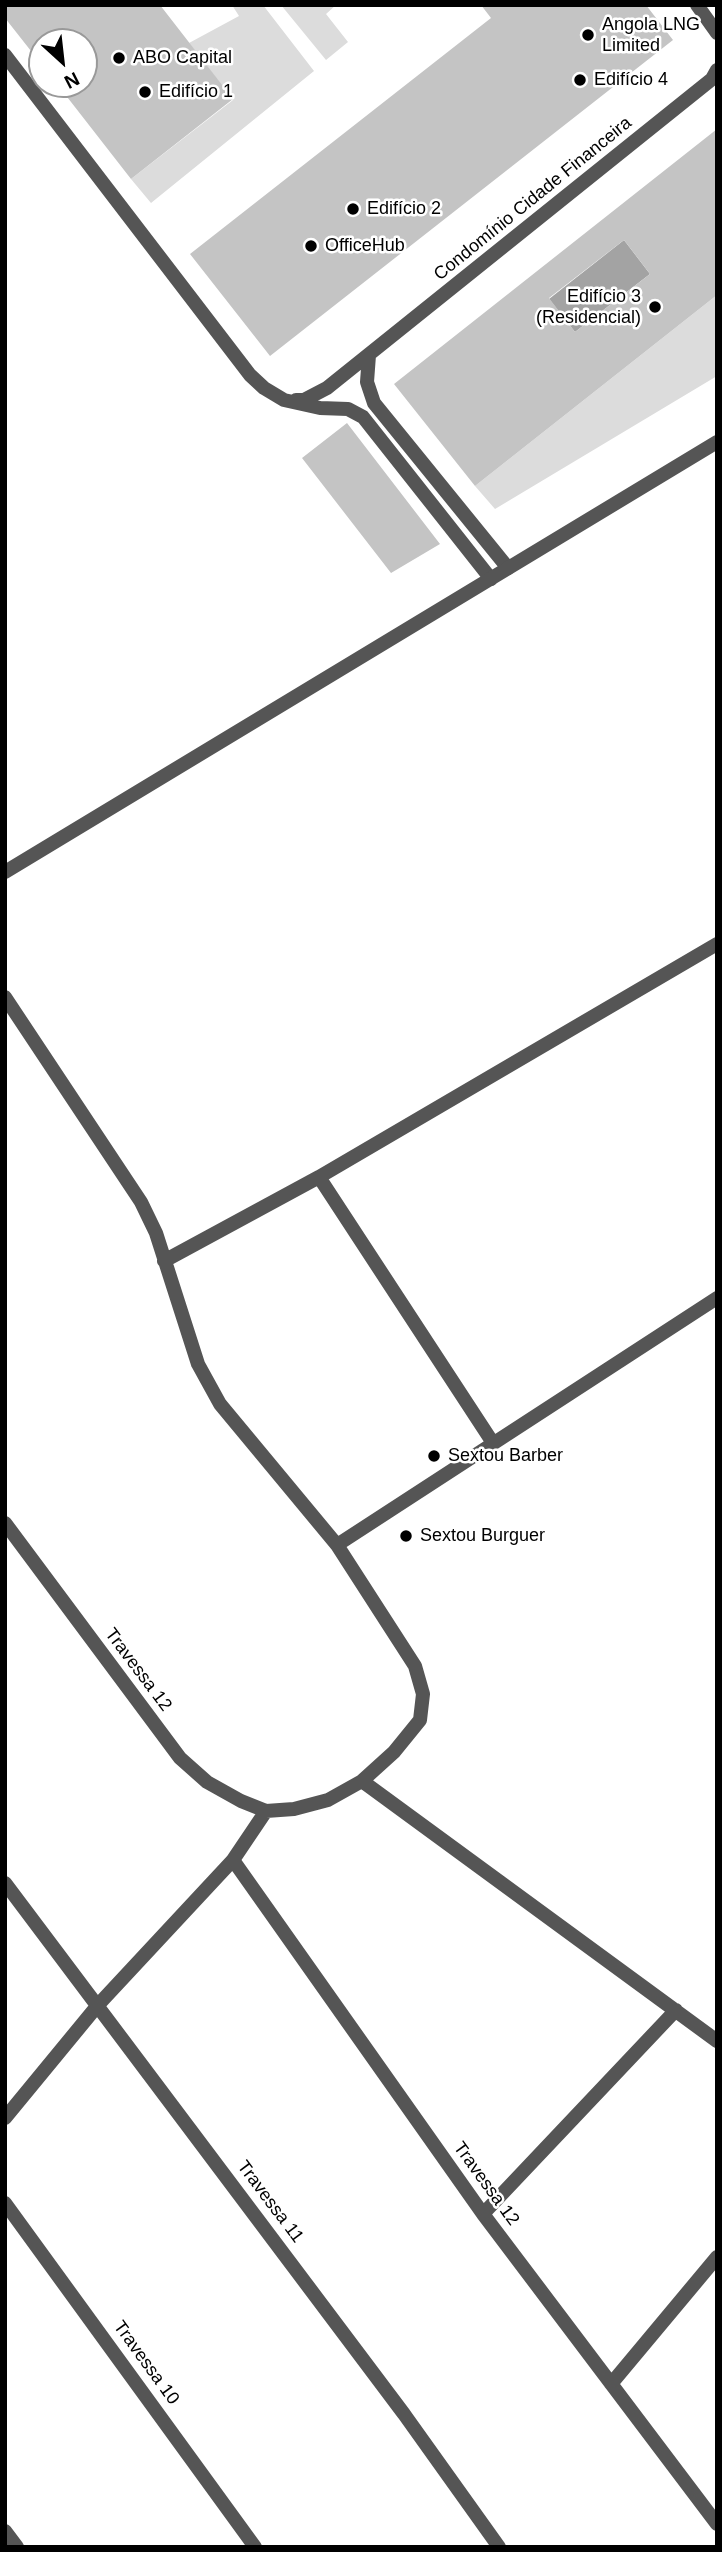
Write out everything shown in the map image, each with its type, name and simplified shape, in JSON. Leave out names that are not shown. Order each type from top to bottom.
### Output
[{"type":"street","points":[[697,5],[717,33]]},
{"type":"street","points":[[5,55],[250,375],[264,388],[284,400],[320,408],[348,409],[363,417],[491,579]]},
{"type":"street","name":"Condomínio Cidade Financeira","points":[[284,400],[304,400],[327,388],[712,79],[717,70]]},
{"type":"street","points":[[369,355],[367,382],[374,403],[508,568]]},
{"type":"street","points":[[5,872],[717,442]]},
{"type":"street","points":[[164,1261],[318,1177],[717,944]]},
{"type":"street","points":[[5,997],[141,1202],[156,1233],[198,1364],[220,1404],[337,1545],[415,1666],[424,1694],[420,1720],[394,1752],[362,1781],[328,1800],[294,1809],[266,1811],[233,1860],[98,2005],[5,2118]]},
{"type":"street","points":[[318,1177],[493,1443]]},
{"type":"street","points":[[337,1545],[717,1298]]},
{"type":"street","name":"Travessa 12","points":[[5,1523],[180,1758],[207,1782],[266,1811]]},
{"type":"street","points":[[362,1781],[717,2041]]},
{"type":"street","name":"Travessa 12","points":[[233,1860],[483,2214],[717,2524]]},
{"type":"street","name":"Travessa 11","points":[[5,1883],[404,2414],[499,2547]]},
{"type":"street","points":[[483,2214],[676,2010]]},
{"type":"street","name":"Travessa 10","points":[[5,2203],[255,2547]]},
{"type":"street","points":[[611,2384],[717,2257]]},
{"type":"street","points":[[5,2531],[17,2547]]},
{"type":"shaded area","points":[[232,5],[263,5],[314,71],[151,203],[131,179],[233,100],[189,43],[239,16]]},
{"type":"shaded area","points":[[281,5],[336,5],[326,14],[348,42],[326,60]]},
{"type":"shaded area","points":[[624,240],[650,274],[575,332],[549,299]]},
{"type":"shaded area","points":[[717,295],[717,376],[495,509],[475,486]]},
{"type":"building","name":"Edifício 1","points":[[5,5],[160,5],[233,99],[131,179],[68,98],[98,98],[98,28],[28,28],[28,47],[5,18]]},
{"type":"building","name":"Edifício 2","points":[[481,5],[646,5],[673,40],[270,356],[190,254],[491,18]]},
{"type":"building","name":"Edifício 3 (Residencial)","points":[[717,129],[717,295],[475,486],[394,384]],"holes":[[[624,240],[650,274],[575,332],[549,298]]]},
{"type":"building","points":[[347,423],[440,544],[391,573],[302,458]]},
{"type":"place","name":"Angola LNG Limited","points":[[588,35]]},
{"type":"place","name":"ABO Capital","points":[[119,58]]},
{"type":"place","name":"Edifício 4","points":[[580,80]]},
{"type":"place","name":"Edifício 1","points":[[145,92]]},
{"type":"place","name":"Edifício 2","points":[[353,209]]},
{"type":"place","name":"OfficeHub","points":[[311,246]]},
{"type":"place","name":"Edifício 3 (Residencial)","points":[[655,307]]},
{"type":"place","name":"Sextou Barber","points":[[434,1456]]},
{"type":"place","name":"Sextou Burguer","points":[[406,1536]]}]
